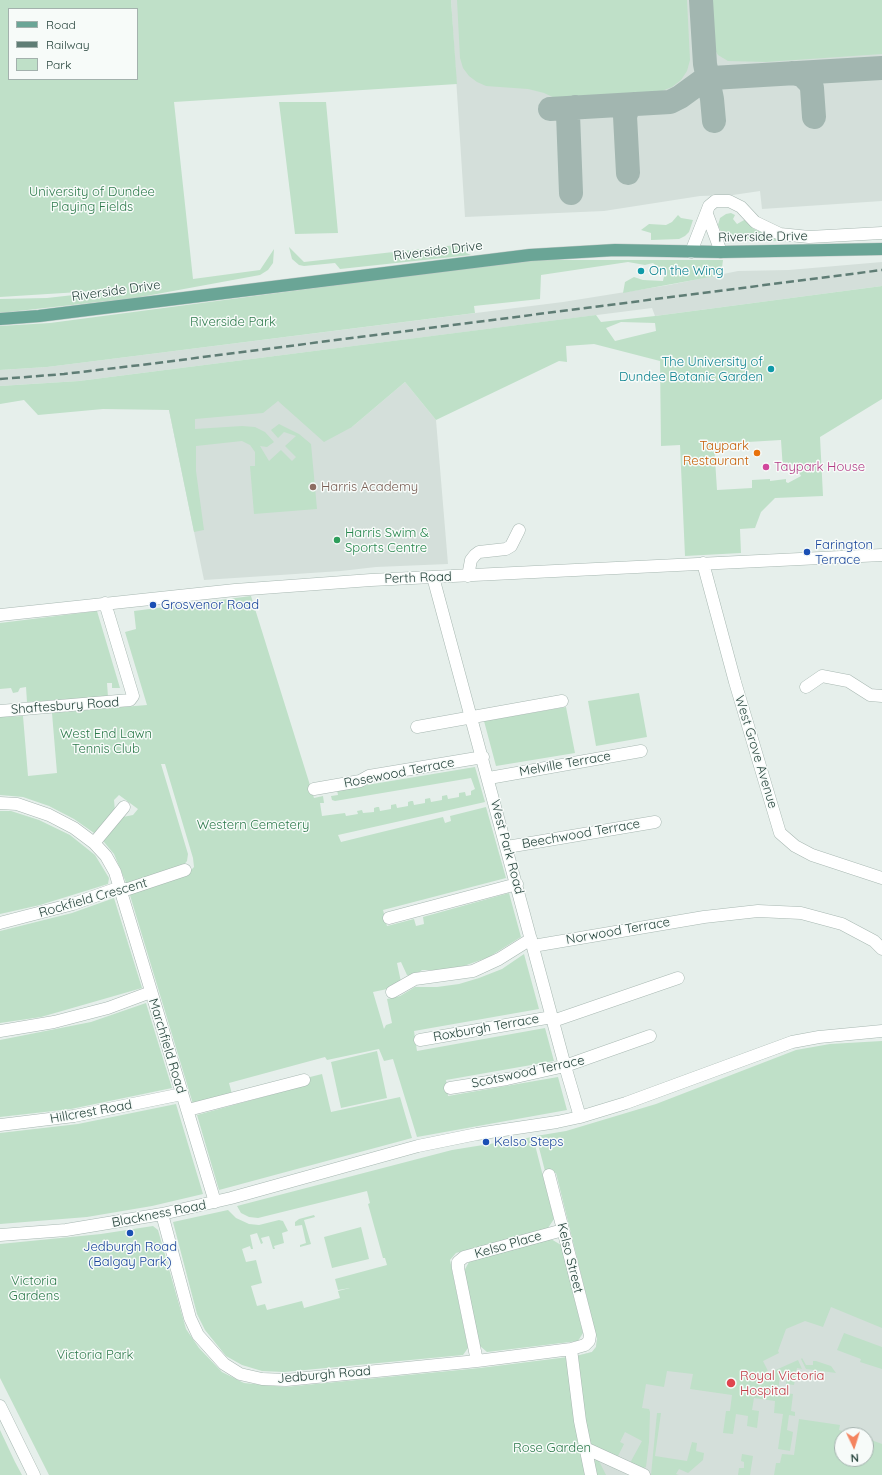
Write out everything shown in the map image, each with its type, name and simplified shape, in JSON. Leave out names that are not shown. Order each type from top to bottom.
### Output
[{"type":"main road","name":"Riverside Drive","points":[[0,319],[39,316],[530,254],[615,250],[721,252],[882,249]]},
{"type":"street","points":[[691,252],[712,203],[715,201],[729,201],[741,207],[755,222],[780,234],[809,237],[882,233]]},
{"type":"street","points":[[707,214],[721,252]]},
{"type":"street","points":[[467,576],[471,560],[475,555],[479,552],[506,549],[511,546],[519,530]]},
{"type":"street","name":"Perth Road","points":[[99,603],[236,590],[371,580],[882,555]]},
{"type":"street","name":"West Grove Avenue","points":[[703,563],[735,682],[780,833],[795,846],[812,855],[882,878]]},
{"type":"street","name":"West Park Road","points":[[433,578],[489,778],[552,1019],[580,1117]]},
{"type":"street","points":[[0,615],[99,603]]},
{"type":"street","name":"Shaftesbury Road","points":[[0,711],[130,700],[133,696],[99,603]]},
{"type":"street","points":[[806,687],[822,676],[848,681],[870,695],[882,696]]},
{"type":"street","points":[[416,727],[562,701]]},
{"type":"street","name":"Melville Terrace","points":[[489,778],[641,751]]},
{"type":"street","name":"Rosewood Terrace","points":[[314,789],[360,781],[369,776],[483,757]]},
{"type":"street","name":"Marchfield Road","points":[[0,803],[16,804],[49,815],[74,828],[94,842],[106,856],[115,872],[215,1202]]},
{"type":"street","points":[[94,842],[124,807]]},
{"type":"street","name":"Beechwood Terrace","points":[[507,847],[655,822]]},
{"type":"street","name":"Rockfield Crescent","points":[[0,922],[31,916],[115,889],[128,889],[185,870]]},
{"type":"street","points":[[389,918],[517,884]]},
{"type":"street","name":"Norwood Terrace","points":[[532,943],[704,917],[758,911],[801,913],[842,924],[874,941],[882,949]]},
{"type":"street","points":[[392,992],[415,979],[473,971],[532,943]]},
{"type":"street","name":"Roxburgh Terrace","points":[[420,1040],[552,1019],[678,978]]},
{"type":"street","points":[[0,1031],[54,1022],[108,1008],[151,992]]},
{"type":"street","name":"Blackness Road","points":[[0,1235],[66,1230],[162,1214],[215,1202],[314,1176],[418,1146],[454,1138],[580,1117],[663,1090],[792,1042],[819,1037],[882,1031]]},
{"type":"street","name":"Scotswood Terrace","points":[[450,1088],[507,1079],[565,1066],[650,1036]]},
{"type":"street","points":[[188,1110],[304,1080]]},
{"type":"street","name":"Hillcrest Road","points":[[0,1125],[74,1116],[182,1094]]},
{"type":"street","name":"Kelso Street","points":[[549,1175],[590,1335],[589,1341]]},
{"type":"street","name":"Jedburgh Road","points":[[162,1214],[190,1318],[198,1335],[224,1364],[240,1374],[262,1379],[286,1380],[477,1361],[571,1349],[585,1345],[589,1341]]},
{"type":"street","name":"Kelso Place","points":[[477,1361],[458,1262],[464,1257],[563,1230]]},
{"type":"street","points":[[571,1349],[585,1448],[591,1475]]},
{"type":"street","points":[[0,1406],[34,1475]]},
{"type":"street","points":[[585,1448],[644,1475]]},
{"type":"shaded area","points":[[451,0],[882,0],[882,201],[762,209],[760,191],[733,195],[700,196],[604,211],[465,217]]},
{"type":"shaded area","points":[[882,262],[882,286],[655,316],[652,308],[79,381],[0,386],[0,370],[47,367],[563,302],[669,285],[738,271],[789,270]]},
{"type":"shaded area","name":"Harris Academy","points":[[405,382],[436,420],[448,564],[376,567],[341,571],[204,580],[169,410],[278,401],[352,427]]},
{"type":"shaded area","name":"Royal Victoria Hospital","points":[[882,1287],[882,1475],[595,1475],[576,1356],[592,1352],[596,1347],[597,1339]]},
{"type":"green space","name":"University of Dundee Playing Fields","points":[[0,0],[451,0],[457,84],[174,102],[193,279],[260,270],[274,249],[273,263],[268,270],[260,275],[135,298],[0,313],[0,299],[47,298],[127,289],[0,297]]},
{"type":"green space","points":[[457,0],[687,0],[690,60],[687,71],[681,80],[672,87],[662,91],[557,99],[544,93],[528,89],[486,86],[469,76],[463,68],[460,58]]},
{"type":"green space","points":[[710,0],[882,0],[882,54],[766,62],[728,61],[718,55],[715,50]]},
{"type":"green space","points":[[279,102],[326,102],[338,233],[295,234]]},
{"type":"green space","points":[[731,213],[735,215],[733,219],[737,224],[746,219],[754,229],[778,238],[777,241],[729,238],[721,232],[718,225],[720,218]]},
{"type":"green space","points":[[678,215],[681,218],[693,220],[689,232],[679,239],[651,240],[651,233],[641,230],[649,224],[666,225],[672,222]]},
{"type":"green space","points":[[465,244],[466,253],[471,255],[340,269],[335,263],[304,266],[299,265],[292,259],[289,247],[304,262]]},
{"type":"green space","name":"Riverside Park","points":[[539,260],[723,260],[721,275],[623,293],[625,282],[634,277],[643,280],[663,281],[665,271],[658,268],[653,263],[645,265],[628,262],[541,275],[540,299],[474,306],[475,313],[47,367],[0,370],[0,326],[50,323]]},
{"type":"green space","points":[[882,286],[882,399],[820,437],[823,496],[775,498],[761,512],[755,528],[740,529],[741,553],[685,556],[680,445],[661,446],[660,361],[594,344],[566,346],[567,362],[559,361],[436,420],[405,382],[352,427],[324,442],[278,401],[263,413],[195,419],[195,429],[242,426],[255,427],[265,432],[274,442],[267,447],[260,446],[269,461],[281,450],[292,461],[296,457],[285,446],[296,436],[284,432],[278,438],[271,430],[279,424],[299,434],[311,444],[317,509],[254,514],[250,466],[255,466],[255,452],[250,445],[242,441],[196,446],[196,471],[204,530],[194,532],[169,410],[103,409],[38,415],[24,400],[0,404],[0,386],[79,381],[596,315],[601,322]],"holes":[[[621,322],[655,323],[656,331],[615,341],[606,328]],[[781,440],[783,470],[795,464],[801,476],[788,483],[786,482],[786,479],[770,481],[770,479],[752,480],[752,488],[717,490],[714,444]]]},
{"type":"green space","points":[[251,596],[314,798],[323,796],[324,803],[320,803],[322,816],[345,813],[346,816],[358,814],[357,811],[362,810],[363,813],[374,812],[374,808],[377,807],[379,807],[380,811],[391,809],[391,805],[396,804],[397,808],[408,806],[408,802],[411,801],[413,801],[414,805],[425,803],[425,799],[430,798],[431,802],[442,800],[442,796],[447,795],[448,799],[459,797],[459,793],[465,792],[466,796],[471,795],[471,791],[475,789],[471,778],[335,801],[332,800],[331,796],[338,795],[337,790],[475,767],[485,802],[338,835],[341,842],[443,817],[445,823],[451,821],[450,816],[486,807],[506,878],[383,910],[387,926],[414,919],[416,926],[424,924],[423,917],[509,893],[521,937],[489,957],[464,966],[440,970],[422,970],[413,977],[407,975],[401,962],[397,963],[401,982],[397,987],[373,992],[384,1029],[386,1025],[392,1023],[387,999],[400,996],[415,987],[437,987],[459,984],[479,978],[502,969],[524,954],[539,1009],[414,1031],[417,1051],[545,1028],[554,1061],[446,1080],[448,1096],[558,1077],[567,1110],[417,1137],[393,1059],[384,1061],[379,1049],[327,1060],[325,1057],[229,1083],[232,1094],[193,1104],[129,892],[189,872],[194,867],[193,858],[165,764],[161,764],[188,854],[187,861],[183,866],[127,885],[114,854],[103,839],[123,817],[133,815],[138,809],[119,795],[114,800],[115,811],[97,832],[94,833],[74,819],[49,806],[23,797],[0,795],[0,717],[23,716],[28,776],[57,773],[52,713],[147,705],[125,632],[136,629],[134,611]]},
{"type":"green space","points":[[97,611],[120,688],[112,688],[112,683],[107,683],[108,697],[27,702],[26,687],[20,688],[18,692],[13,693],[11,688],[0,689],[0,623]]},
{"type":"green space","points":[[639,693],[647,737],[596,746],[588,701]]},
{"type":"green space","points":[[566,707],[575,753],[496,766],[484,721]]},
{"type":"green space","points":[[0,811],[11,811],[39,820],[70,835],[95,855],[109,878],[108,884],[40,905],[0,914]]},
{"type":"green space","points":[[114,898],[142,988],[41,1017],[0,1023],[0,931],[72,913]]},
{"type":"green space","points":[[146,1003],[172,1088],[71,1109],[0,1117],[0,1040],[91,1022]]},
{"type":"green space","points":[[882,1041],[882,1328],[831,1307],[823,1327],[805,1321],[786,1329],[778,1351],[779,1353],[763,1361],[769,1373],[798,1360],[802,1369],[797,1368],[794,1385],[786,1384],[787,1376],[780,1375],[778,1392],[793,1394],[791,1411],[795,1412],[795,1416],[789,1415],[787,1430],[793,1432],[790,1451],[778,1449],[783,1414],[774,1413],[775,1401],[754,1398],[752,1410],[759,1411],[757,1428],[747,1426],[748,1416],[736,1414],[733,1434],[723,1433],[726,1411],[730,1411],[732,1395],[690,1389],[693,1374],[667,1371],[664,1387],[646,1384],[642,1408],[649,1409],[650,1412],[646,1467],[641,1469],[630,1463],[642,1441],[625,1432],[620,1442],[624,1444],[617,1458],[588,1444],[591,1463],[598,1459],[606,1475],[49,1475],[0,1378],[0,1244],[101,1234],[153,1226],[158,1230],[186,1329],[199,1348],[222,1372],[244,1383],[285,1387],[480,1368],[576,1356],[592,1352],[596,1347],[597,1339],[556,1173],[545,1171],[536,1136],[566,1131],[656,1104],[796,1050],[830,1044]]},
{"type":"green space","points":[[377,1051],[387,1098],[341,1108],[331,1062]]},
{"type":"green space","points":[[322,1074],[331,1112],[400,1097],[412,1138],[219,1190],[197,1115],[307,1085],[306,1078]]},
{"type":"green space","points":[[176,1104],[203,1194],[152,1206],[87,1217],[0,1224],[0,1133],[78,1124]]},
{"type":"green space","points":[[533,1137],[554,1219],[548,1228],[456,1253],[450,1260],[468,1348],[463,1355],[284,1372],[262,1371],[242,1365],[226,1356],[205,1330],[197,1314],[173,1222],[228,1210],[236,1218],[249,1224],[259,1225],[279,1220],[283,1221],[288,1231],[282,1233],[284,1243],[274,1246],[275,1249],[273,1249],[269,1236],[261,1238],[263,1243],[261,1244],[257,1233],[250,1235],[253,1249],[251,1249],[250,1246],[242,1249],[246,1262],[256,1260],[262,1283],[251,1286],[257,1306],[265,1304],[267,1310],[302,1301],[304,1308],[340,1298],[338,1291],[350,1288],[338,1290],[335,1279],[387,1265],[385,1258],[383,1258],[368,1204],[370,1203],[367,1191],[258,1218],[249,1217],[241,1213],[237,1206],[452,1150]]},
{"type":"green space","points":[[314,1215],[315,1217],[304,1220],[311,1244],[300,1247],[300,1245],[306,1243],[302,1225],[295,1226],[295,1222],[299,1219]]},
{"type":"green space","points":[[361,1227],[369,1259],[332,1268],[324,1237]]},
{"type":"green space","points":[[551,1239],[561,1245],[583,1333],[578,1341],[487,1352],[480,1346],[464,1271],[469,1262]]},
{"type":"green space","points":[[844,1333],[882,1347],[882,1369],[860,1362],[861,1359],[837,1350]]},
{"type":"green space","points":[[802,1358],[806,1365],[813,1365],[813,1361],[816,1361],[831,1366],[836,1373],[806,1369],[801,1359]]},
{"type":"green space","points":[[657,1413],[661,1413],[655,1456],[687,1461],[692,1442],[697,1443],[696,1451],[704,1453],[703,1460],[688,1473],[679,1469],[676,1474],[679,1475],[651,1475]]},
{"type":"green space","points":[[799,1419],[840,1425],[840,1427],[834,1427],[834,1467],[874,1467],[874,1441],[882,1444],[882,1475],[774,1475],[776,1463],[780,1463],[782,1454],[794,1455]]},
{"type":"green space","points":[[0,1430],[15,1462],[22,1475],[0,1475]]},
{"type":"green space","points":[[742,1454],[753,1456],[750,1475],[738,1475],[739,1468],[744,1468],[744,1462],[741,1461]]},
{"type":"taxiway","points":[[701,0],[705,64],[712,99],[714,121]]},
{"type":"taxiway","points":[[550,109],[670,102],[680,97],[702,81],[712,78],[882,68]]},
{"type":"taxiway","points":[[792,73],[802,75],[810,83],[812,88],[814,117]]},
{"type":"taxiway","points":[[628,173],[625,116],[628,108],[634,104]]},
{"type":"taxiway","points":[[571,193],[568,114],[575,107]]},
{"type":"railway","points":[[0,379],[64,374],[149,364],[882,270]]},
{"type":"place","name":"On the Wing","points":[[641,271]]},
{"type":"place","name":"The University of Dundee Botanic Garden","points":[[771,369]]},
{"type":"place","name":"Taypark Restaurant","points":[[757,453]]},
{"type":"place","name":"Taypark House","points":[[766,467]]},
{"type":"place","name":"Harris Academy","points":[[313,487]]},
{"type":"place","name":"Harris Swim & Sports Centre","points":[[337,540]]},
{"type":"place","name":"Farington Terrace","points":[[807,552]]},
{"type":"place","name":"Grosvenor Road","points":[[153,605]]},
{"type":"place","name":"Kelso Steps","points":[[486,1142]]},
{"type":"place","name":"Jedburgh Road (Balgay Park)","points":[[130,1233]]},
{"type":"place","name":"Royal Victoria Hospital","points":[[731,1383]]},
{"type":"park label","name":"West End Lawn Tennis Club","points":[[106,742]]},
{"type":"park label","name":"Western Cemetery","points":[[253,825]]},
{"type":"park label","name":"Victoria Gardens","points":[[34,1288]]},
{"type":"park label","name":"Victoria Park","points":[[95,1355]]},
{"type":"park label","name":"Rose Garden","points":[[552,1448]]}]
